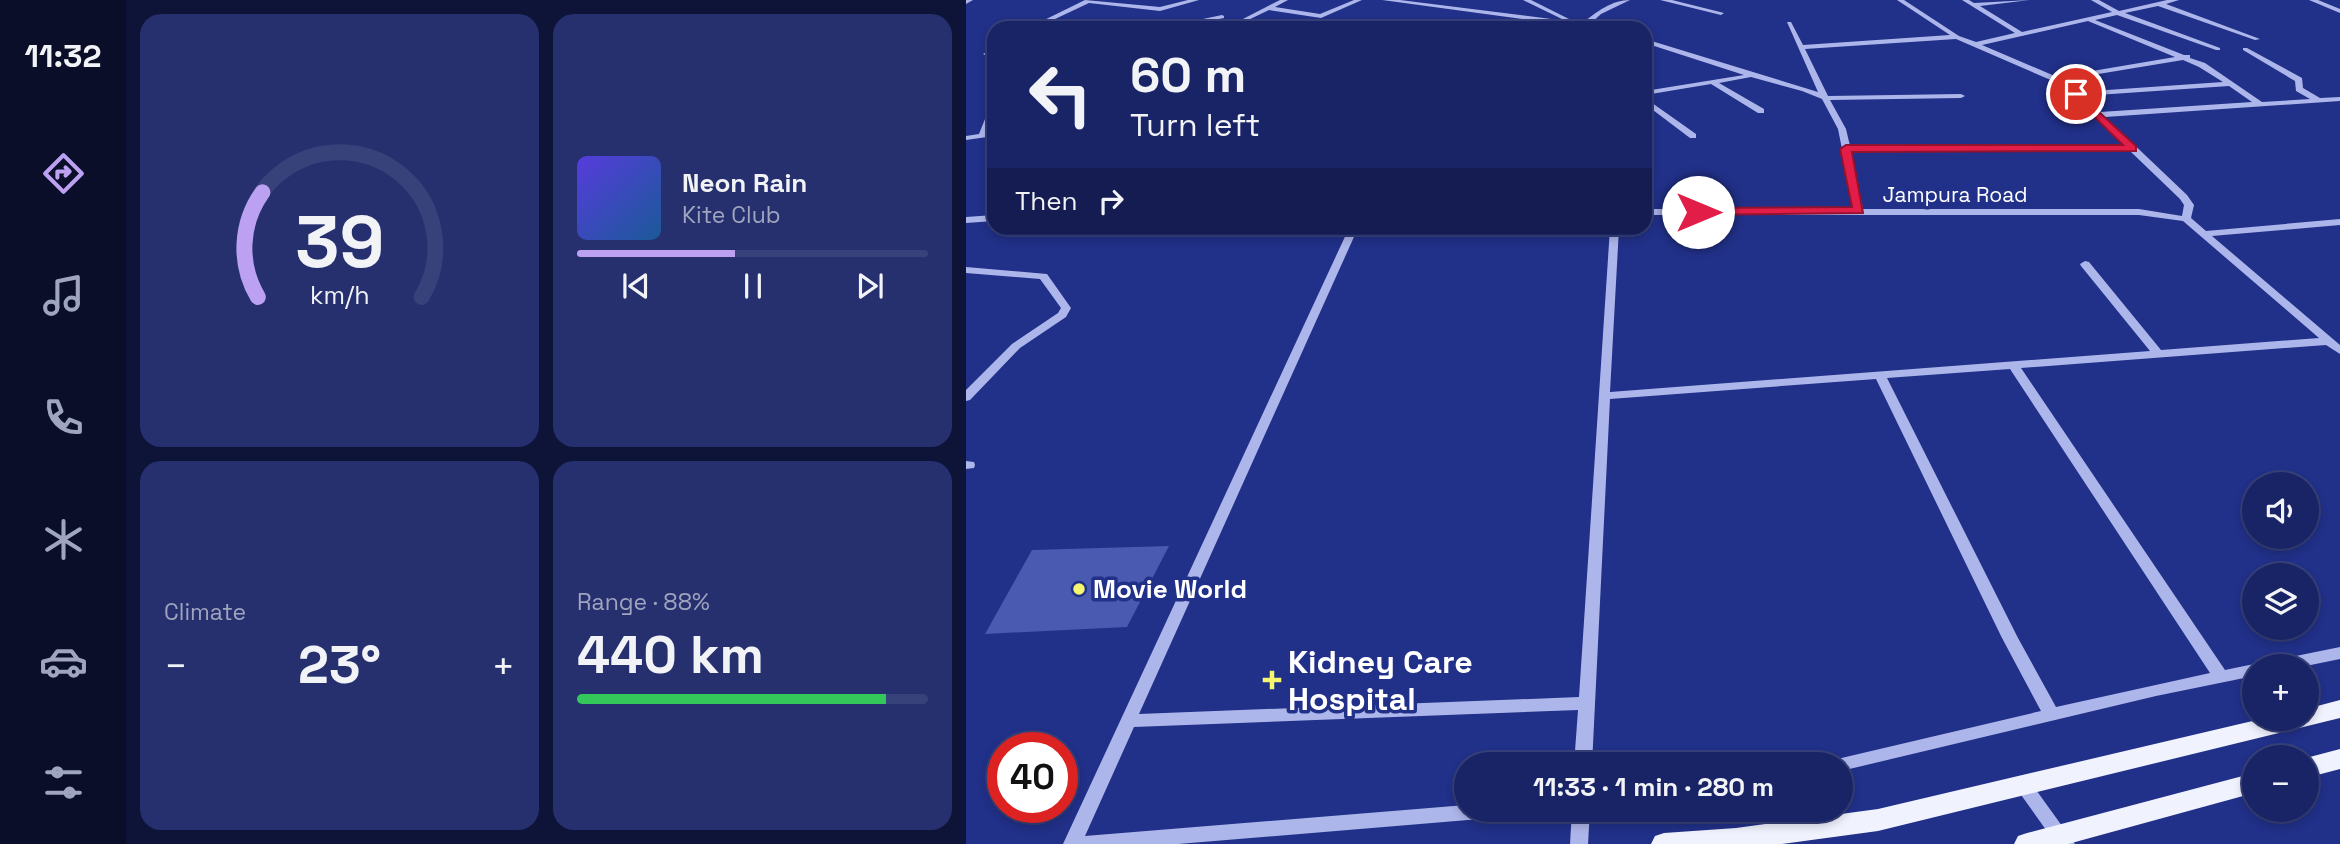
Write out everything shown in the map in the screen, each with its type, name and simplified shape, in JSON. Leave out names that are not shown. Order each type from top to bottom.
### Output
[{"type":"main road","points":[[2319,715],[2340,709]]},
{"type":"main road","points":[[1664,844],[1736,839],[1878,820],[2250,731]]},
{"type":"main road","points":[[2319,765],[2340,759]]},
{"type":"main road","points":[[2027,844],[2062,840],[2242,787]]},
{"type":"street","points":[[1046,21],[1089,0],[1155,9],[1196,0]]},
{"type":"street","points":[[1242,21],[1285,0]]},
{"type":"street","points":[[1268,8],[1321,16],[1359,0]]},
{"type":"street","points":[[1385,0],[1538,21]]},
{"type":"street","points":[[1405,3],[1424,0]]},
{"type":"street","points":[[1525,0],[1566,21]]},
{"type":"street","points":[[1534,4],[1542,0]]},
{"type":"street","points":[[1593,21],[1605,10],[1627,0]]},
{"type":"street","points":[[1663,0],[1721,13]]},
{"type":"street","points":[[1900,0],[1957,37],[2056,79],[2076,94],[2184,197],[2189,205],[2186,219],[2340,351]]},
{"type":"street","points":[[1968,2],[2027,0]]},
{"type":"street","points":[[2095,0],[2118,13],[2218,49]]},
{"type":"street","points":[[1975,44],[2176,0]]},
{"type":"street","points":[[2312,0],[2340,11]]},
{"type":"street","points":[[1968,2],[2021,34]]},
{"type":"street","points":[[2158,4],[2257,39]]},
{"type":"street","points":[[1155,9],[1162,21]]},
{"type":"street","points":[[1200,21],[1222,17]]},
{"type":"street","points":[[2088,19],[2187,57],[2260,104]]},
{"type":"street","points":[[1789,23],[1842,129],[1859,211]]},
{"type":"street","points":[[1800,47],[1957,37]]},
{"type":"street","points":[[1652,43],[1805,89],[1825,98],[1961,96]]},
{"type":"street","points":[[1652,50],[1665,47]]},
{"type":"street","points":[[2245,49],[2299,80],[2299,89],[2318,100]]},
{"type":"street","points":[[2056,79],[2187,57]]},
{"type":"street","points":[[1652,92],[1752,75]]},
{"type":"street","points":[[1712,82],[1761,111]]},
{"type":"street","points":[[2076,94],[2232,84]]},
{"type":"street","points":[[2098,115],[2340,99]]},
{"type":"street","points":[[1652,105],[1693,136]]},
{"type":"street","points":[[982,136],[987,124]]},
{"type":"street","points":[[966,149],[969,137],[987,135]]},
{"type":"street","points":[[1846,149],[2133,148]]},
{"type":"street","name":"Jampura Road","points":[[1652,212],[2139,212],[2186,219]]},
{"type":"street","points":[[966,220],[987,218]]},
{"type":"street","points":[[2206,234],[2340,222]]},
{"type":"street","points":[[1072,844],[1350,235]]},
{"type":"street","points":[[1584,752],[1614,235]]},
{"type":"street","points":[[2085,264],[2158,354]]},
{"type":"street","points":[[966,270],[1043,276],[1057,290],[1066,308],[1062,316],[1016,346],[966,397]]},
{"type":"street","points":[[1605,396],[2329,341]]},
{"type":"street","points":[[2013,365],[2221,677]]},
{"type":"street","points":[[1880,375],[2010,638],[2052,716]]},
{"type":"street","points":[[2319,657],[2340,653]]},
{"type":"street","points":[[1853,762],[2242,673]]},
{"type":"street","points":[[1128,721],[1587,703]]},
{"type":"street","points":[[2023,785],[2062,840]]},
{"type":"street","points":[[1081,844],[1454,814]]},
{"type":"street","points":[[1579,844],[1580,822]]},
{"type":"building","name":"Movie World","points":[[1169,546],[1127,627],[985,634],[1032,550]]},
{"type":"place","name":"Movie World","points":[[1079,589]]},
{"type":"place","name":"Kidney Care Hospital","points":[[1272,680]]},
{"type":"route","points":[[1698,212],[1859,211],[1846,149],[2133,148],[2076,94]]}]
